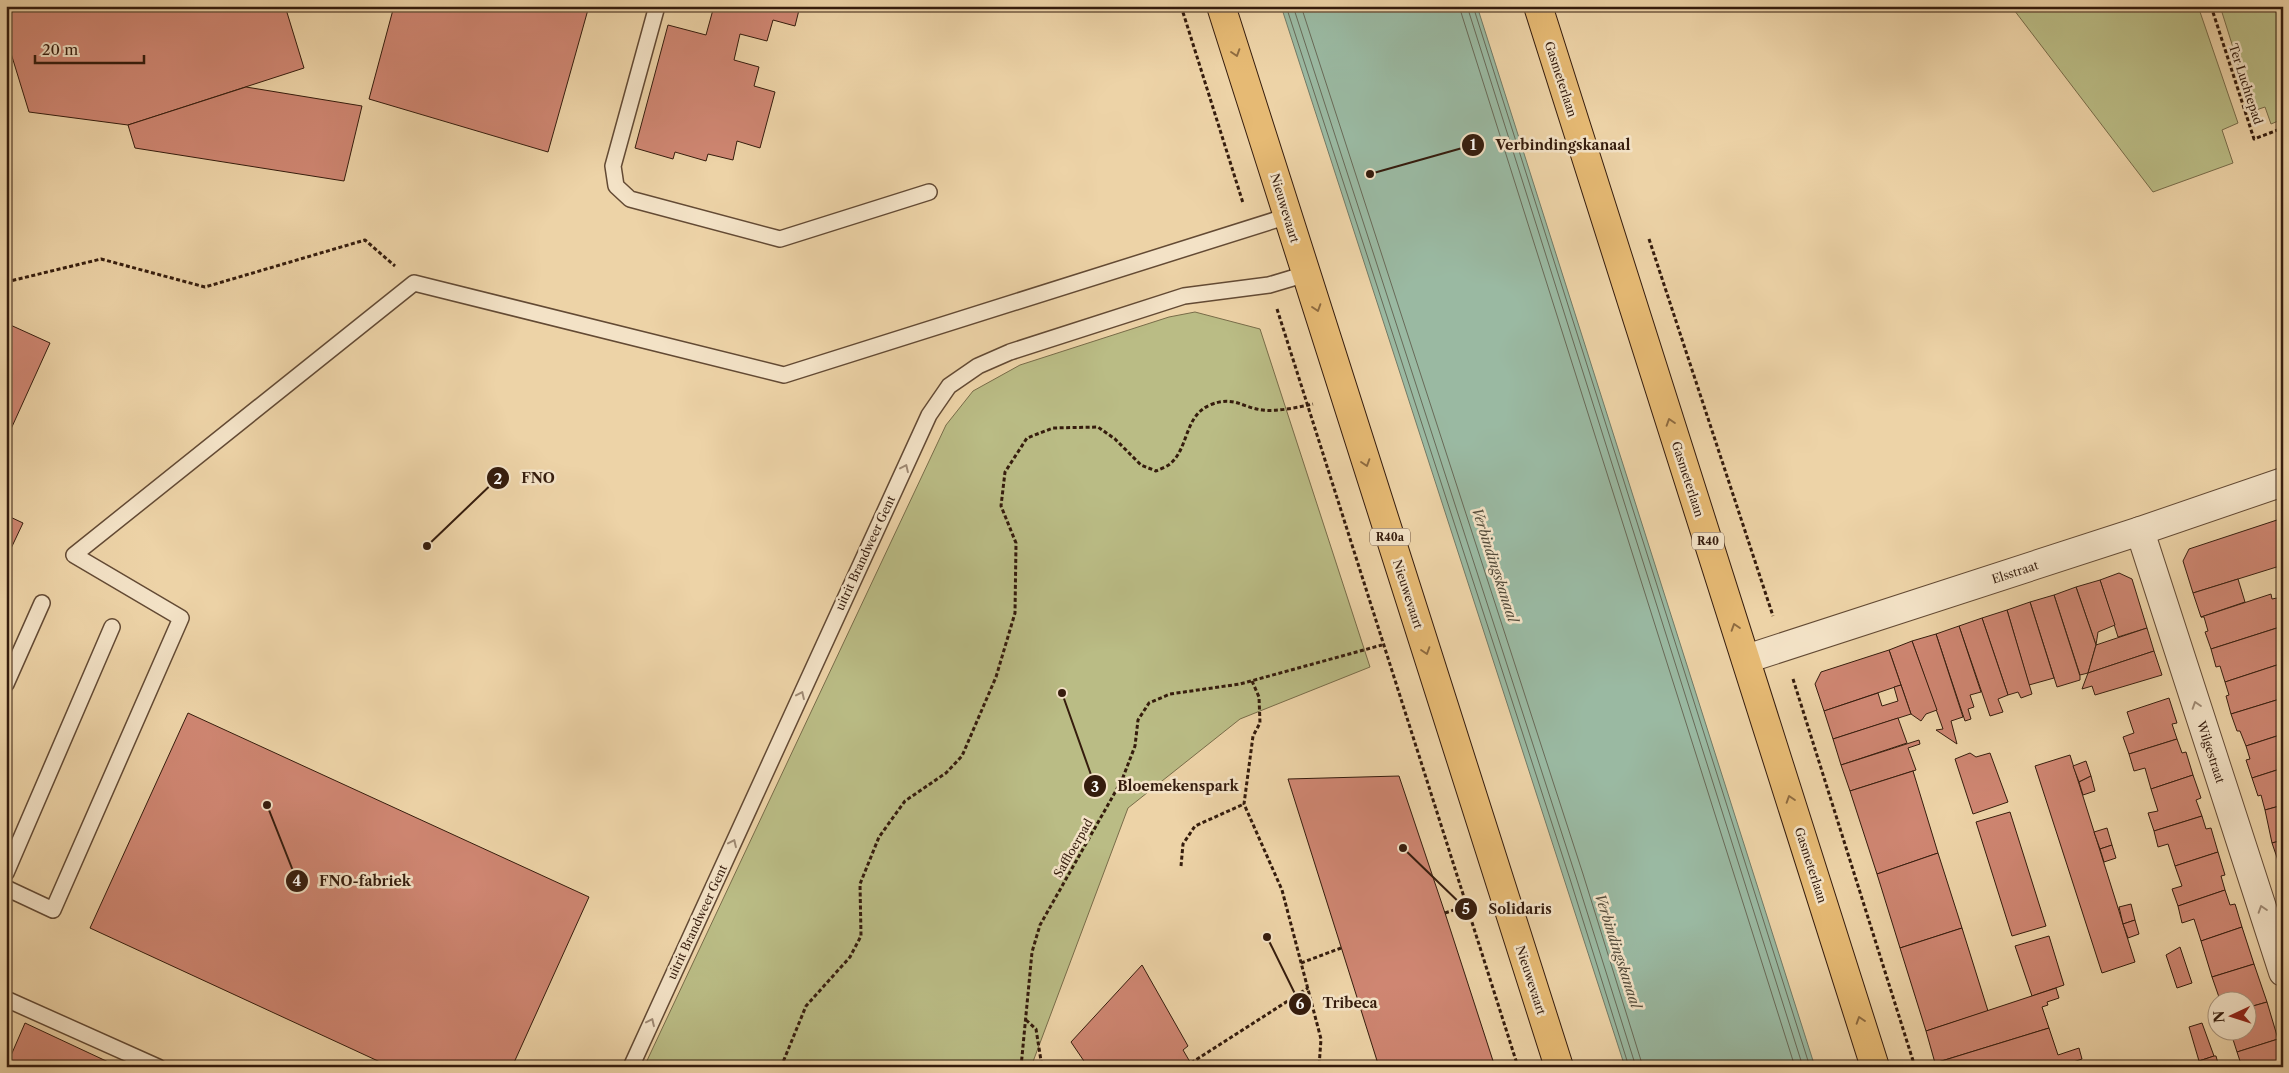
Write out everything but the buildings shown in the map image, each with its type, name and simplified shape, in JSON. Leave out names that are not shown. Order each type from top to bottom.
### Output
[{"type":"main road","name":"Nieuwevaart","points":[[1221,6],[1559,1067]]},
{"type":"main road","name":"Gasmeterlaan","points":[[1538,6],[1875,1067]]},
{"type":"street","name":"Elsstraat","points":[[1746,659],[2140,532],[2283,482]]},
{"type":"street","name":"Wilgestraat","points":[[2140,532],[2283,972]]},
{"type":"lane","points":[[658,6],[613,166],[616,186],[630,199],[780,239],[928,192]]},
{"type":"lane","points":[[6,888],[53,910],[181,618],[74,555],[414,283],[784,375],[1288,216]]},
{"type":"lane","name":"uitrit Brandweer Gent","points":[[631,1067],[929,415],[949,386],[978,366],[1010,352],[1174,299],[1269,285],[1306,274]]},
{"type":"lane","points":[[6,684],[42,603]]},
{"type":"lane","points":[[6,873],[112,627]]},
{"type":"lane","points":[[6,999],[158,1067]]},
{"type":"path","points":[[1181,6],[1251,227]]},
{"type":"path","name":"Ter Luchtepad","points":[[2211,6],[2254,139],[2283,128]]},
{"type":"path","points":[[1648,234],[1784,648],[1915,1067]]},
{"type":"path","points":[[6,282],[101,259],[205,287],[366,240],[402,272]]},
{"type":"path","points":[[1269,285],[1382,646],[1518,1067]]},
{"type":"path","points":[[781,1067],[806,1006],[850,957],[860,936],[860,884],[879,837],[905,801],[946,774],[962,756],[996,677],[1015,613],[1016,543],[1001,506],[1005,472],[1027,438],[1053,428],[1098,427],[1114,439],[1141,466],[1156,471],[1169,465],[1180,452],[1196,415],[1210,405],[1233,400],[1263,410],[1306,406],[1345,397]]},
{"type":"path","name":"Saffloerpad","points":[[1021,1067],[1032,952],[1040,925],[1122,780],[1135,746],[1138,720],[1149,703],[1170,694],[1252,681],[1382,646]]},
{"type":"path","points":[[1252,681],[1259,697],[1260,723],[1253,736],[1244,804],[1282,890],[1321,1039],[1319,1067]]},
{"type":"path","points":[[1181,866],[1183,844],[1194,826],[1244,804]]},
{"type":"path","points":[[1445,913],[1466,906]]},
{"type":"path","points":[[1301,963],[1341,948]]},
{"type":"path","points":[[1191,1063],[1308,988]]},
{"type":"path","points":[[1026,1019],[1036,1029],[1042,1067]]},
{"type":"green space","points":[[2011,6],[2198,6],[2238,123],[2222,130],[2233,163],[2153,192]]},
{"type":"green space","points":[[2220,6],[2283,6],[2283,119],[2271,124],[2265,107],[2253,111]]},
{"type":"green space","points":[[1195,312],[1260,329],[1370,667],[1240,719],[1128,808],[1031,1067],[644,1067],[946,425],[973,391],[1020,365],[1169,317]]},
{"type":"water","points":[[1281,6],[1477,6],[1815,1067],[1625,1067]]},
{"type":"place","name":"Verbindingskanaal","points":[[1370,174]]},
{"type":"place","name":"FNO","points":[[427,546]]},
{"type":"place","name":"Bloemekenspark","points":[[1062,693]]},
{"type":"place","name":"FNO-fabriek","points":[[267,805]]},
{"type":"place","name":"Solidaris","points":[[1403,848]]},
{"type":"place","name":"Tribeca","points":[[1267,937]]}]
